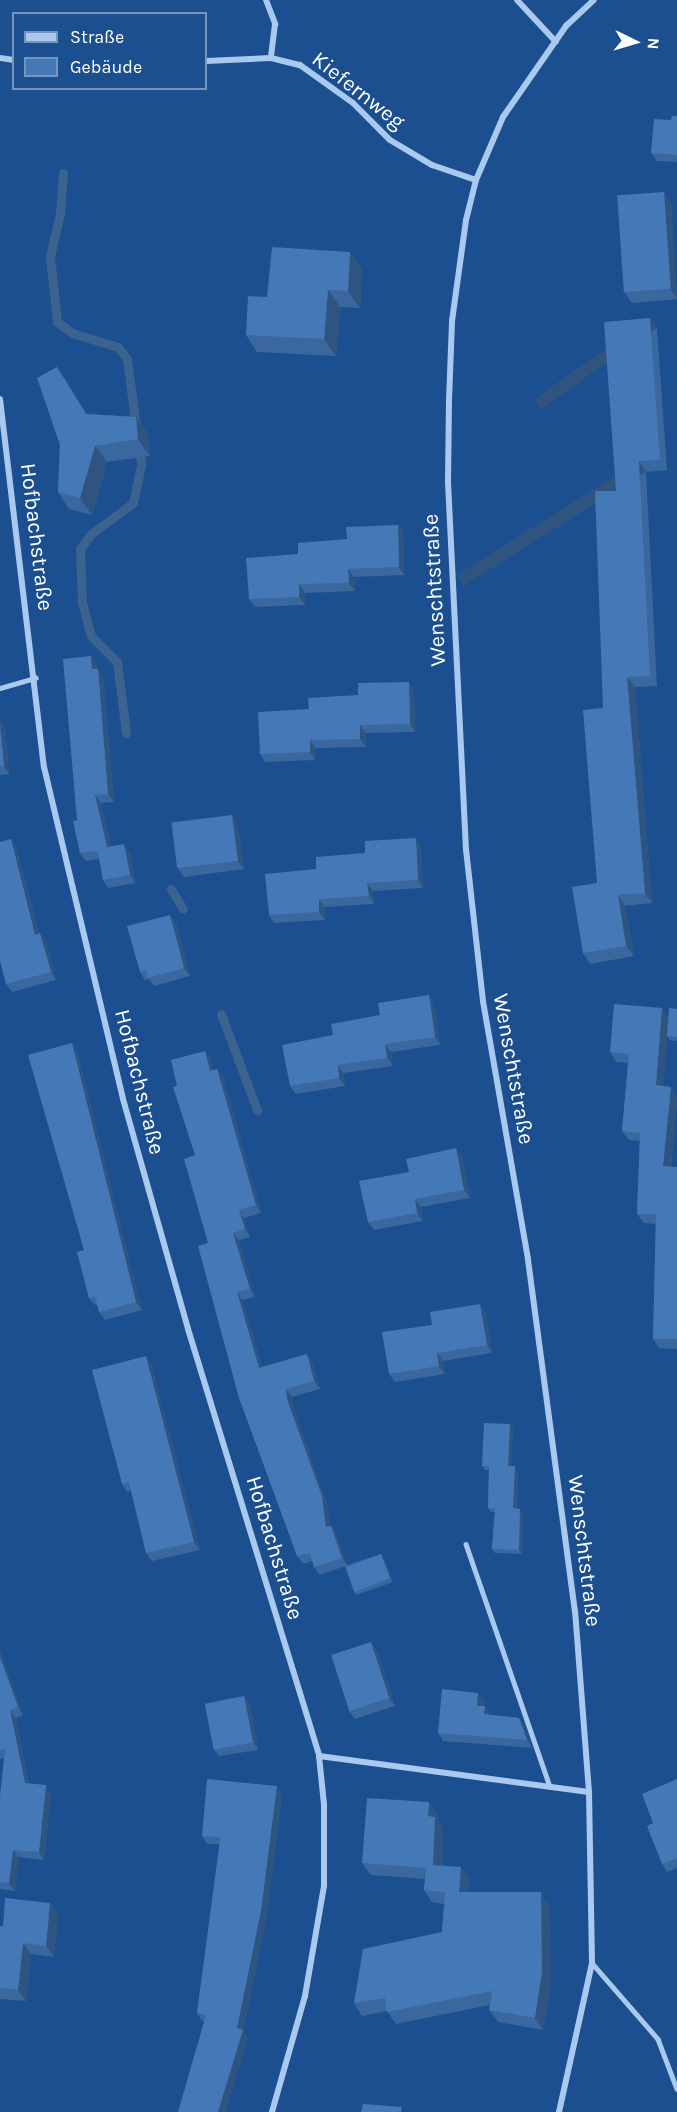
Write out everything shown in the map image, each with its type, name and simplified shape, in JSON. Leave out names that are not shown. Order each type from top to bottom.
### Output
[{"type":"street","points":[[207,61],[271,58],[275,24],[266,0]]},
{"type":"street","points":[[517,0],[556,42]]},
{"type":"street","name":"Wenschtstraße","points":[[559,2112],[592,1963],[589,1792],[573,1600],[528,1259],[483,1001],[466,850],[448,483],[449,400],[452,321],[466,220],[476,180],[502,117],[556,42],[594,0]]},
{"type":"street","name":"Kiefernweg","points":[[271,58],[300,65],[353,103],[390,140],[432,165],[476,180]]},
{"type":"street","name":"Hofbachstraße","points":[[0,399],[36,678],[44,767],[123,1099],[188,1329],[319,1756],[324,1804],[324,1886],[305,1996],[272,2112]]},
{"type":"street","points":[[319,1756],[589,1792]]},
{"type":"lane","points":[[0,688],[36,678]]},
{"type":"lane","points":[[466,1544],[550,1786]]},
{"type":"lane","points":[[592,1963],[658,2039],[677,2089]]},
{"type":"building","points":[[672,116],[677,116],[677,155],[651,153],[654,119],[671,120]]},
{"type":"building","points":[[664,192],[671,289],[624,292],[617,195]]},
{"type":"building","points":[[272,247],[350,252],[348,291],[328,290],[324,339],[246,335],[248,296],[267,297]]},
{"type":"building","points":[[650,318],[660,460],[639,461],[650,676],[627,677],[645,893],[618,895],[626,946],[583,953],[572,887],[597,883],[583,710],[603,708],[595,491],[616,491],[604,322]]},
{"type":"building","points":[[57,367],[86,414],[136,417],[138,439],[95,446],[80,498],[58,492],[60,445],[37,378]]},
{"type":"building","points":[[398,525],[399,567],[348,569],[349,583],[299,584],[299,597],[249,599],[246,558],[298,554],[298,543],[347,539],[346,527]]},
{"type":"building","points":[[91,656],[92,669],[98,669],[108,794],[95,795],[107,847],[124,844],[130,875],[103,880],[98,851],[80,853],[73,821],[77,820],[63,659]]},
{"type":"building","points":[[409,682],[410,724],[360,725],[360,739],[310,740],[310,752],[260,754],[258,712],[309,709],[308,698],[358,695],[358,683]]},
{"type":"building","points":[[0,729],[4,766],[0,766]]},
{"type":"building","points":[[232,815],[238,861],[177,868],[171,822]]},
{"type":"building","points":[[416,838],[418,880],[367,883],[369,896],[319,899],[319,912],[269,915],[265,874],[316,869],[316,857],[365,853],[365,841]]},
{"type":"building","points":[[11,839],[35,935],[40,933],[51,972],[6,984],[0,961],[0,842]]},
{"type":"building","points":[[170,915],[184,968],[148,978],[146,970],[140,972],[127,926]]},
{"type":"building","points":[[429,995],[435,1037],[385,1044],[387,1058],[338,1065],[339,1078],[290,1086],[282,1045],[333,1035],[331,1024],[380,1015],[378,1003]]},
{"type":"building","points":[[614,1004],[662,1008],[656,1085],[671,1087],[663,1166],[677,1167],[677,1339],[653,1339],[656,1214],[637,1214],[640,1133],[622,1131],[629,1054],[610,1052]]},
{"type":"building","points":[[669,1008],[677,1009],[677,1037],[667,1036]]},
{"type":"building","points":[[72,1043],[136,1302],[99,1312],[95,1296],[89,1298],[77,1252],[84,1250],[28,1055]]},
{"type":"building","points":[[205,1051],[210,1071],[217,1069],[256,1205],[239,1210],[245,1229],[233,1233],[250,1289],[237,1292],[259,1368],[307,1354],[314,1381],[286,1389],[287,1399],[322,1496],[326,1527],[331,1526],[342,1558],[314,1567],[310,1553],[297,1556],[239,1398],[198,1246],[208,1243],[184,1159],[195,1155],[173,1087],[177,1086],[171,1060]]},
{"type":"building","points":[[456,1148],[464,1190],[415,1199],[417,1213],[368,1222],[359,1181],[409,1172],[406,1159]]},
{"type":"building","points":[[480,1304],[487,1345],[437,1353],[439,1366],[389,1374],[382,1332],[432,1325],[430,1312]]},
{"type":"building","points":[[146,1356],[194,1542],[146,1553],[129,1482],[122,1484],[92,1370]]},
{"type":"building","points":[[484,1423],[510,1424],[508,1466],[515,1466],[513,1508],[520,1509],[519,1550],[492,1549],[495,1508],[488,1508],[489,1466],[482,1466]]},
{"type":"building","points":[[381,1554],[390,1578],[355,1592],[346,1568]]},
{"type":"building","points":[[371,1642],[389,1698],[349,1711],[331,1655]]},
{"type":"building","points":[[0,1657],[18,1707],[10,1710],[25,1783],[46,1785],[39,1852],[13,1850],[9,1883],[0,1882],[0,1797],[5,1749],[0,1750]]},
{"type":"building","points":[[442,1689],[478,1693],[477,1706],[485,1706],[484,1714],[519,1718],[527,1740],[438,1733]]},
{"type":"building","points":[[244,1696],[253,1742],[214,1750],[205,1704]]},
{"type":"building","points":[[207,1779],[277,1786],[261,1911],[237,2028],[243,2030],[218,2112],[178,2112],[206,2015],[197,2013],[220,1840],[220,1837],[202,1836]]},
{"type":"building","points":[[677,1779],[677,1858],[662,1864],[647,1826],[653,1823],[642,1794]]},
{"type":"building","points":[[367,1798],[429,1802],[428,1816],[435,1817],[433,1865],[461,1867],[459,1892],[541,1892],[542,1972],[535,2018],[489,2010],[492,1991],[387,2012],[385,1998],[354,2003],[363,1949],[442,1932],[445,1892],[424,1890],[426,1868],[362,1863]]},
{"type":"building","points":[[5,1898],[50,1903],[46,1946],[23,1943],[18,1990],[0,1988],[0,1926],[3,1926]]},
{"type":"building","points":[[363,2104],[402,2107],[401,2112],[361,2112]]},
{"type":"waterway","points":[[63,173],[60,214],[50,256],[57,322],[72,333],[118,347],[127,359],[136,427]]},
{"type":"waterway","points":[[126,733],[117,662],[91,636],[82,603],[80,549],[91,534],[133,503],[141,464],[139,447]]},
{"type":"waterway","points":[[171,889],[183,909]]},
{"type":"waterway","points":[[221,1014],[257,1110]]}]
